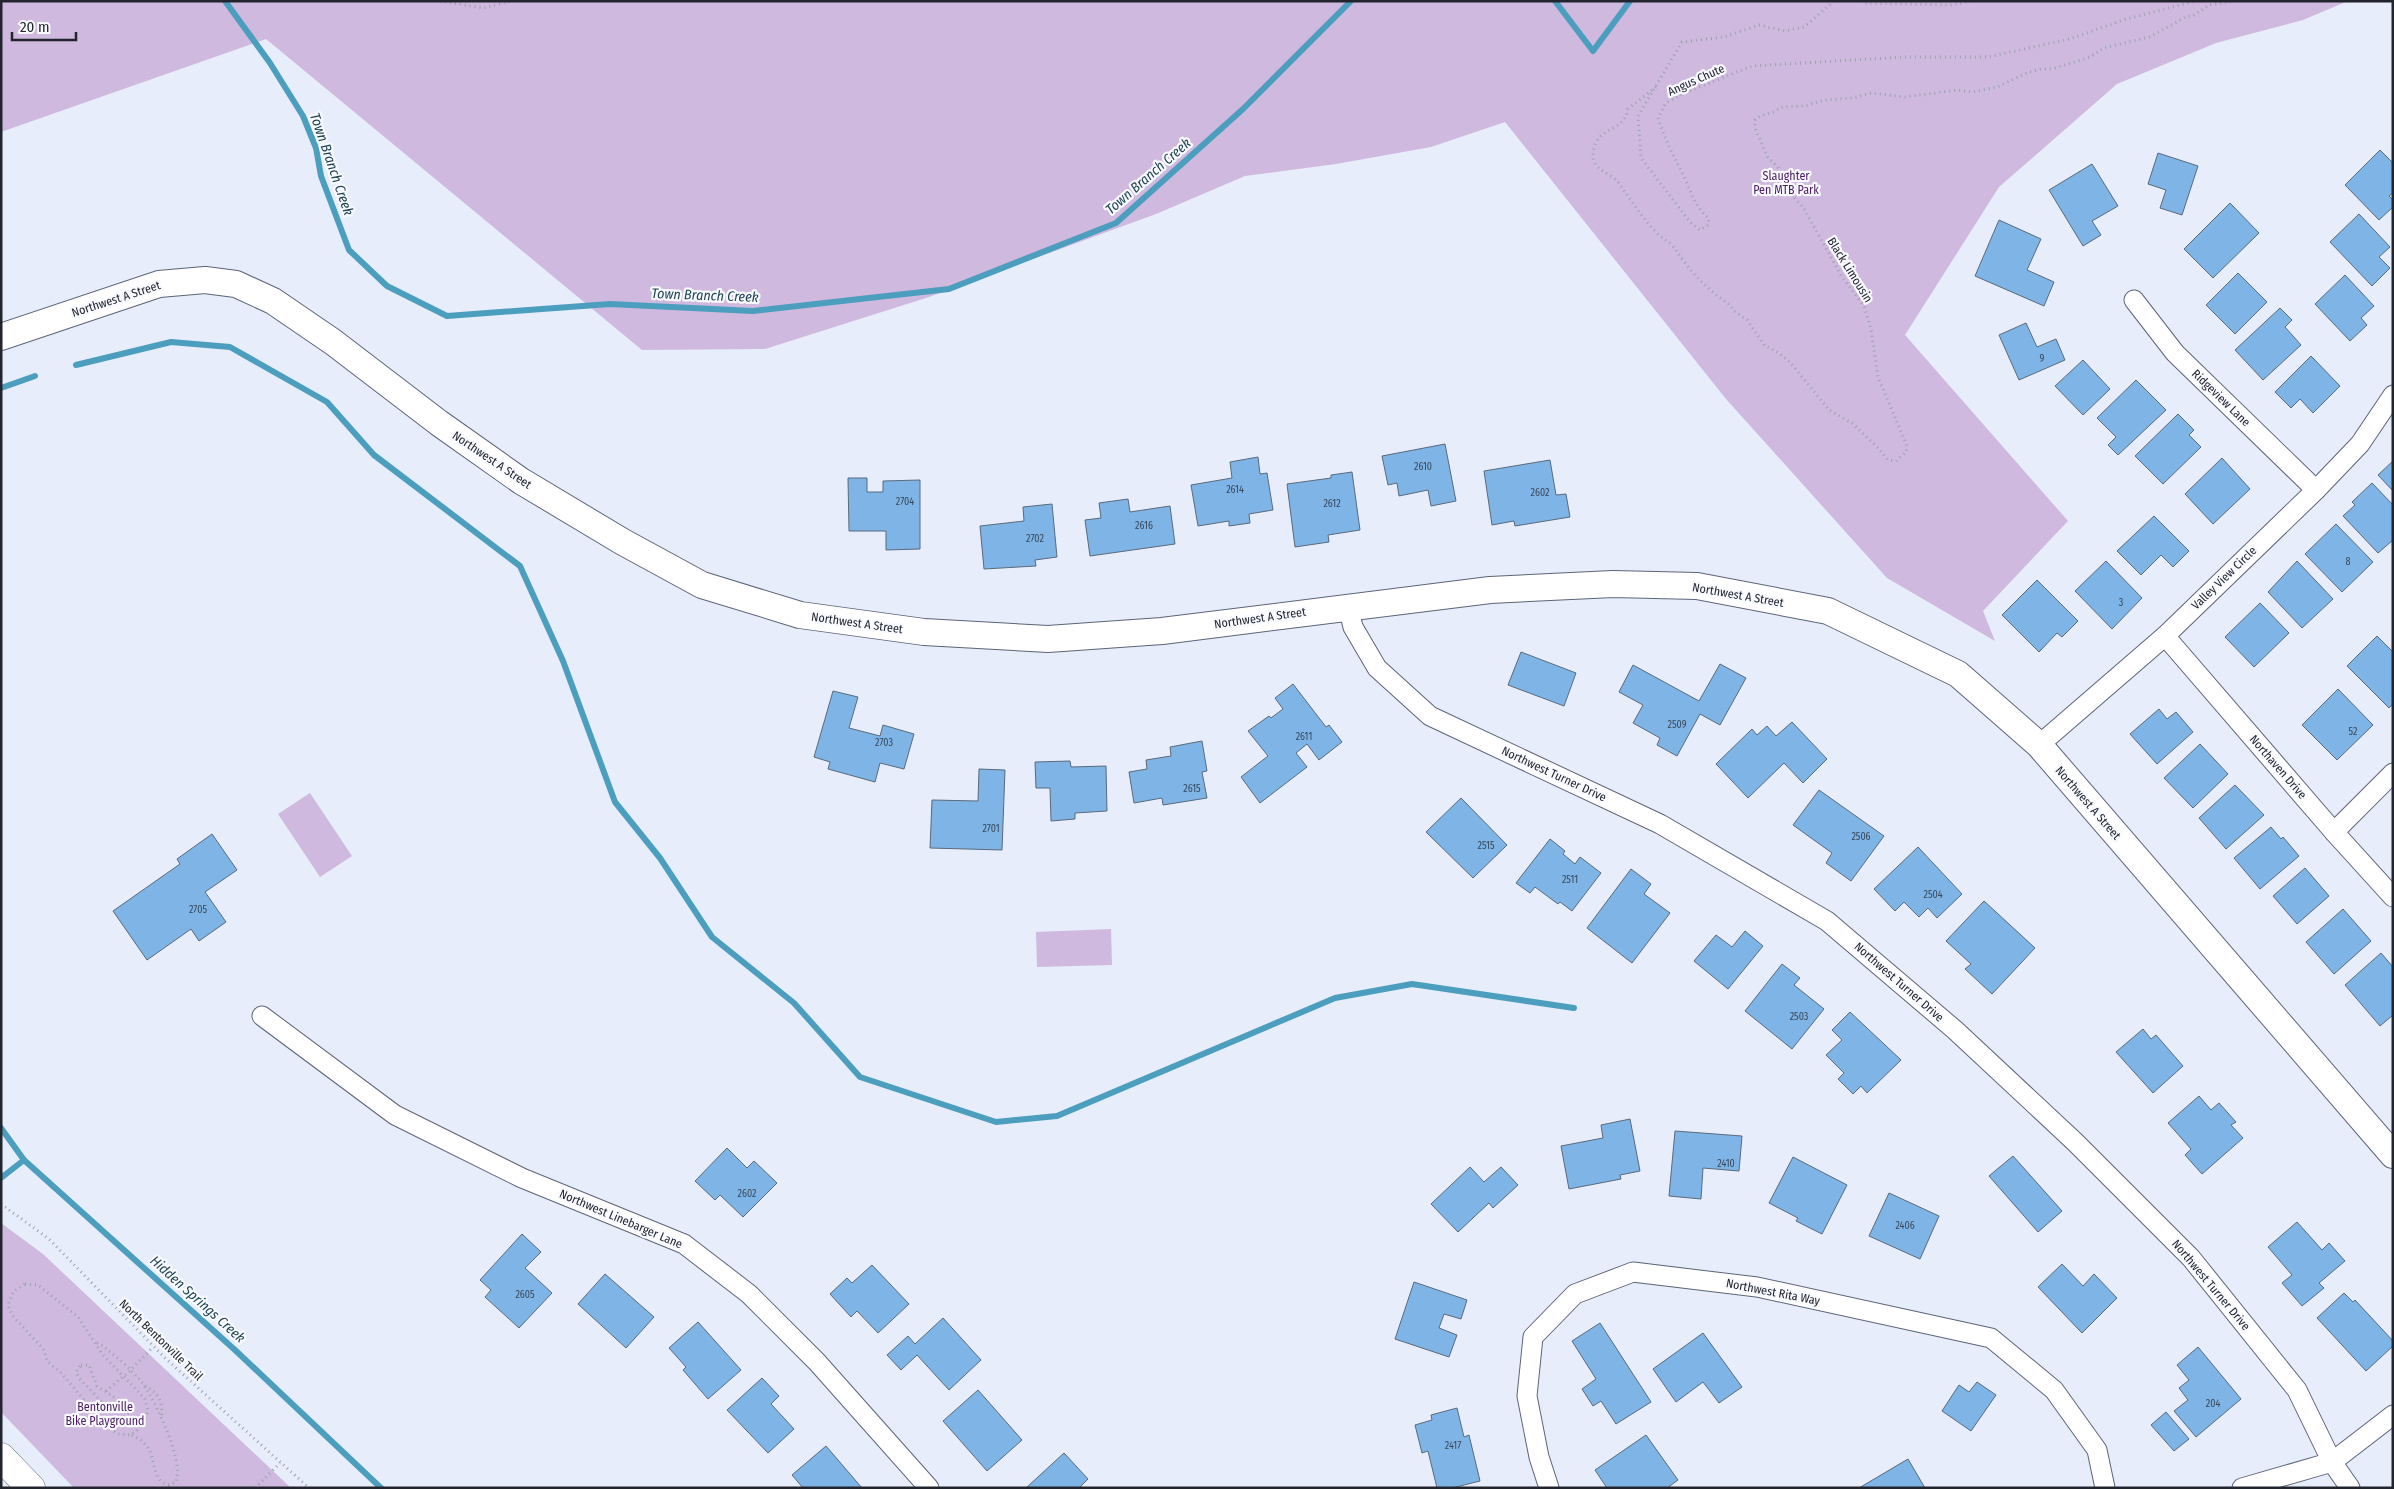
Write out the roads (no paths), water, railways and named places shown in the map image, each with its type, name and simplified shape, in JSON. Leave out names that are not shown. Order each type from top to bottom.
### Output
[{"type":"main road","points":[[1,1457],[30,1488]]},
{"type":"street","name":"Northwest A Street","points":[[1,337],[159,284],[205,280],[236,284],[273,300],[521,481],[623,542],[702,585],[800,615],[924,632],[1048,639],[1162,631],[1348,606],[1490,590],[1612,584],[1697,586],[1828,611],[1958,674],[2039,745],[2393,1155]]},
{"type":"street","name":"Ridgeview Lane","points":[[2134,300],[2175,353],[2316,490]]},
{"type":"street","name":"Valley View Circle","points":[[2039,745],[2165,636],[2316,490],[2360,444],[2393,395]]},
{"type":"street","name":"Northwest Turner Drive","points":[[1348,606],[1353,627],[1377,668],[1430,716],[1660,824],[1827,921],[1955,1030],[2075,1142],[2190,1258],[2297,1390],[2332,1462],[2350,1488]]},
{"type":"street","name":"Northaven Drive","points":[[2165,636],[2334,832],[2393,897]]},
{"type":"street","points":[[2334,832],[2393,773]]},
{"type":"street","name":"Northwest Linebarger Lane","points":[[262,1016],[395,1115],[522,1178],[684,1244],[755,1300],[816,1362],[929,1488]]},
{"type":"street","name":"Northwest Rita Way","points":[[1549,1488],[1539,1457],[1528,1396],[1533,1337],[1575,1294],[1633,1272],[1757,1287],[1991,1338],[2054,1390],[2097,1450],[2105,1488]]},
{"type":"street","points":[[2242,1488],[2332,1462],[2393,1416]]},
{"type":"waterway","name":"Town Branch Creek","points":[[225,1],[270,63],[303,116],[316,148],[321,176],[349,250],[387,286],[447,316],[610,304],[753,311],[949,289],[1116,223],[1243,109],[1351,1]]},
{"type":"waterway","name":"Town Branch Creek","points":[[1555,1],[1593,51],[1630,1]]},
{"type":"waterway","points":[[76,365],[171,342],[230,347],[327,402],[374,455],[520,566],[563,661],[615,802],[660,858],[712,937],[794,1003],[860,1077],[996,1122],[1057,1116],[1335,998],[1412,984],[1574,1008]]},
{"type":"waterway","points":[[1,388],[35,376]]},
{"type":"waterway","name":"Hidden Springs Creek","points":[[1,1128],[24,1160],[235,1350],[381,1488]]},
{"type":"waterway","points":[[1,1178],[24,1160]]},
{"type":"park label","name":"Slaughter Pen MTB Park","points":[[1786,183]]},
{"type":"park label","name":"Bentonville Bike Playground","points":[[105,1414]]}]
